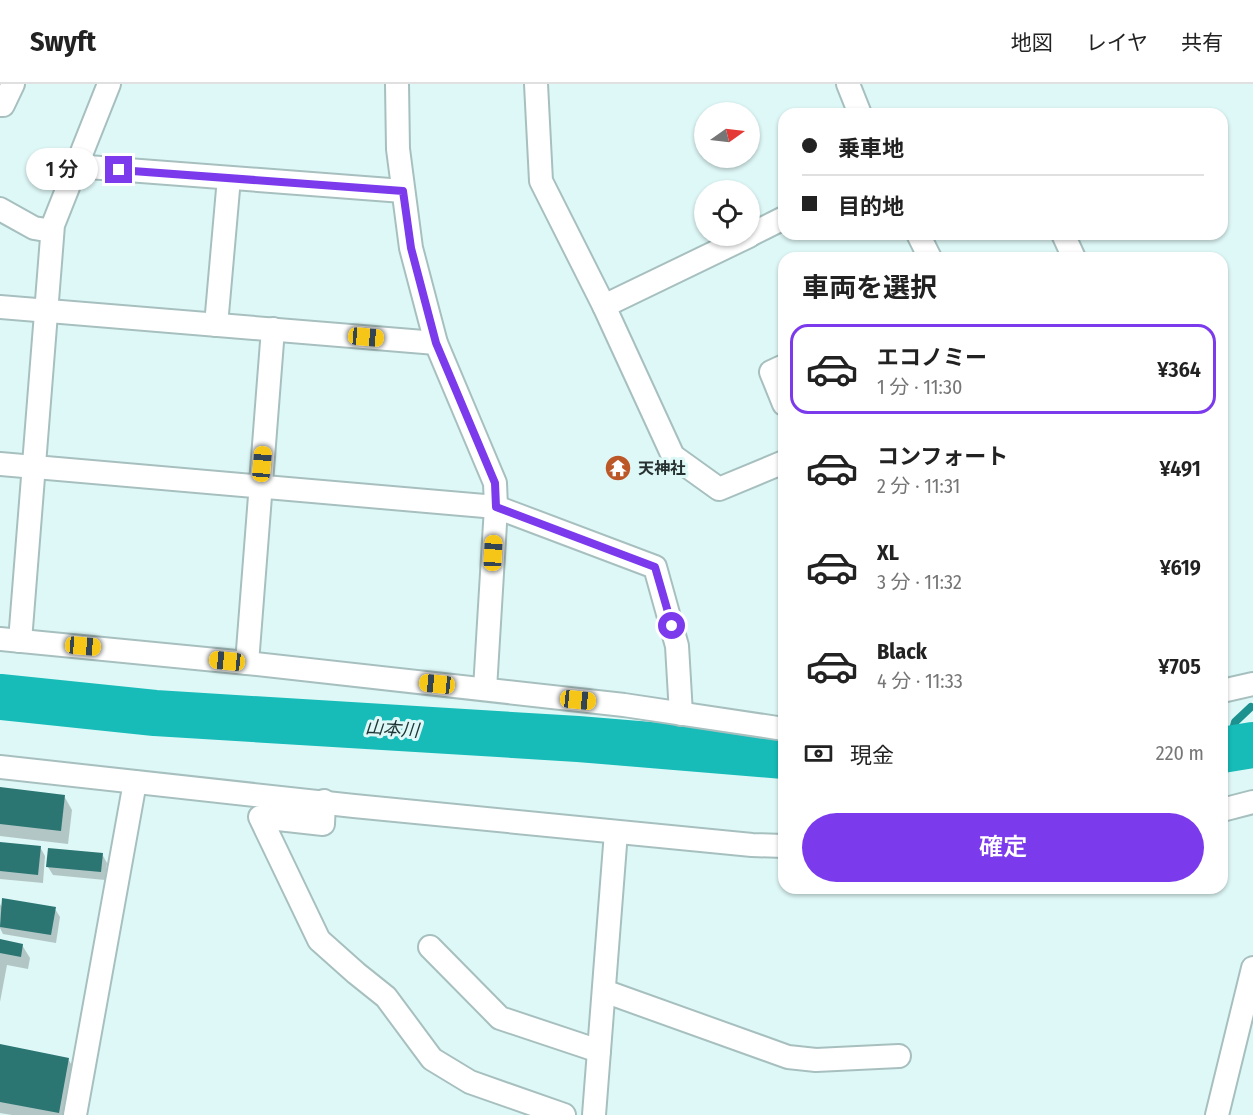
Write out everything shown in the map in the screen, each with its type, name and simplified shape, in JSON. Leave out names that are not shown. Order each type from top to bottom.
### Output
[{"type":"street","points":[[0,105],[3,105],[13,84]]},
{"type":"street","points":[[109,84],[53,225],[34,467],[10,640],[485,689],[624,705],[778,728]]},
{"type":"street","points":[[397,84],[398,149],[411,248],[436,343],[495,483],[496,507],[485,689]]},
{"type":"street","points":[[536,84],[541,181],[604,306],[673,456],[719,489],[778,464]]},
{"type":"street","points":[[848,84],[858,108]]},
{"type":"street","points":[[75,166],[403,191]]},
{"type":"street","points":[[216,325],[229,178]]},
{"type":"street","points":[[0,209],[34,228],[52,231]]},
{"type":"street","points":[[760,230],[778,221]]},
{"type":"street","points":[[604,306],[727,246]]},
{"type":"street","points":[[0,307],[436,343]]},
{"type":"street","points":[[247,663],[273,329]]},
{"type":"street","points":[[778,369],[771,372],[778,389]]},
{"type":"street","points":[[0,464],[496,507],[655,567],[677,646],[681,714]]},
{"type":"street","points":[[1228,690],[1253,684]]},
{"type":"street","points":[[0,767],[752,846],[778,846]]},
{"type":"street","points":[[75,1115],[135,782]]},
{"type":"street","points":[[324,801],[323,824],[261,817],[319,940],[386,997],[432,1059],[470,1082],[564,1115]]},
{"type":"street","points":[[1228,808],[1253,802]]},
{"type":"street","points":[[594,1115],[616,832]]},
{"type":"street","points":[[430,947],[500,1018],[599,1051]]},
{"type":"street","points":[[1217,1115],[1253,968]]},
{"type":"street","points":[[604,991],[788,1057],[816,1060],[899,1056]]},
{"type":"building","points":[[0,787],[65,795],[61,831],[0,824]]},
{"type":"building","points":[[0,842],[41,846],[38,875],[0,871]]},
{"type":"building","points":[[48,848],[103,853],[101,872],[46,867]]},
{"type":"building","points":[[2,898],[56,907],[51,935],[0,927]]},
{"type":"building","points":[[0,939],[23,944],[21,957],[0,953]]},
{"type":"building","points":[[0,1044],[69,1058],[59,1113],[0,1102]]},
{"type":"waterway","name":"山本川","points":[[0,697],[155,713],[578,739],[778,756]]},
{"type":"waterway","points":[[1228,749],[1235,722],[1251,707]]},
{"type":"waterway","name":"山本川","points":[[1228,749],[1253,745]]},
{"type":"place","name":"天神社","points":[[618,468]]},
{"type":"route","points":[[119,170],[403,191],[411,248],[436,343],[495,483],[496,507],[655,567],[672,626]]}]
